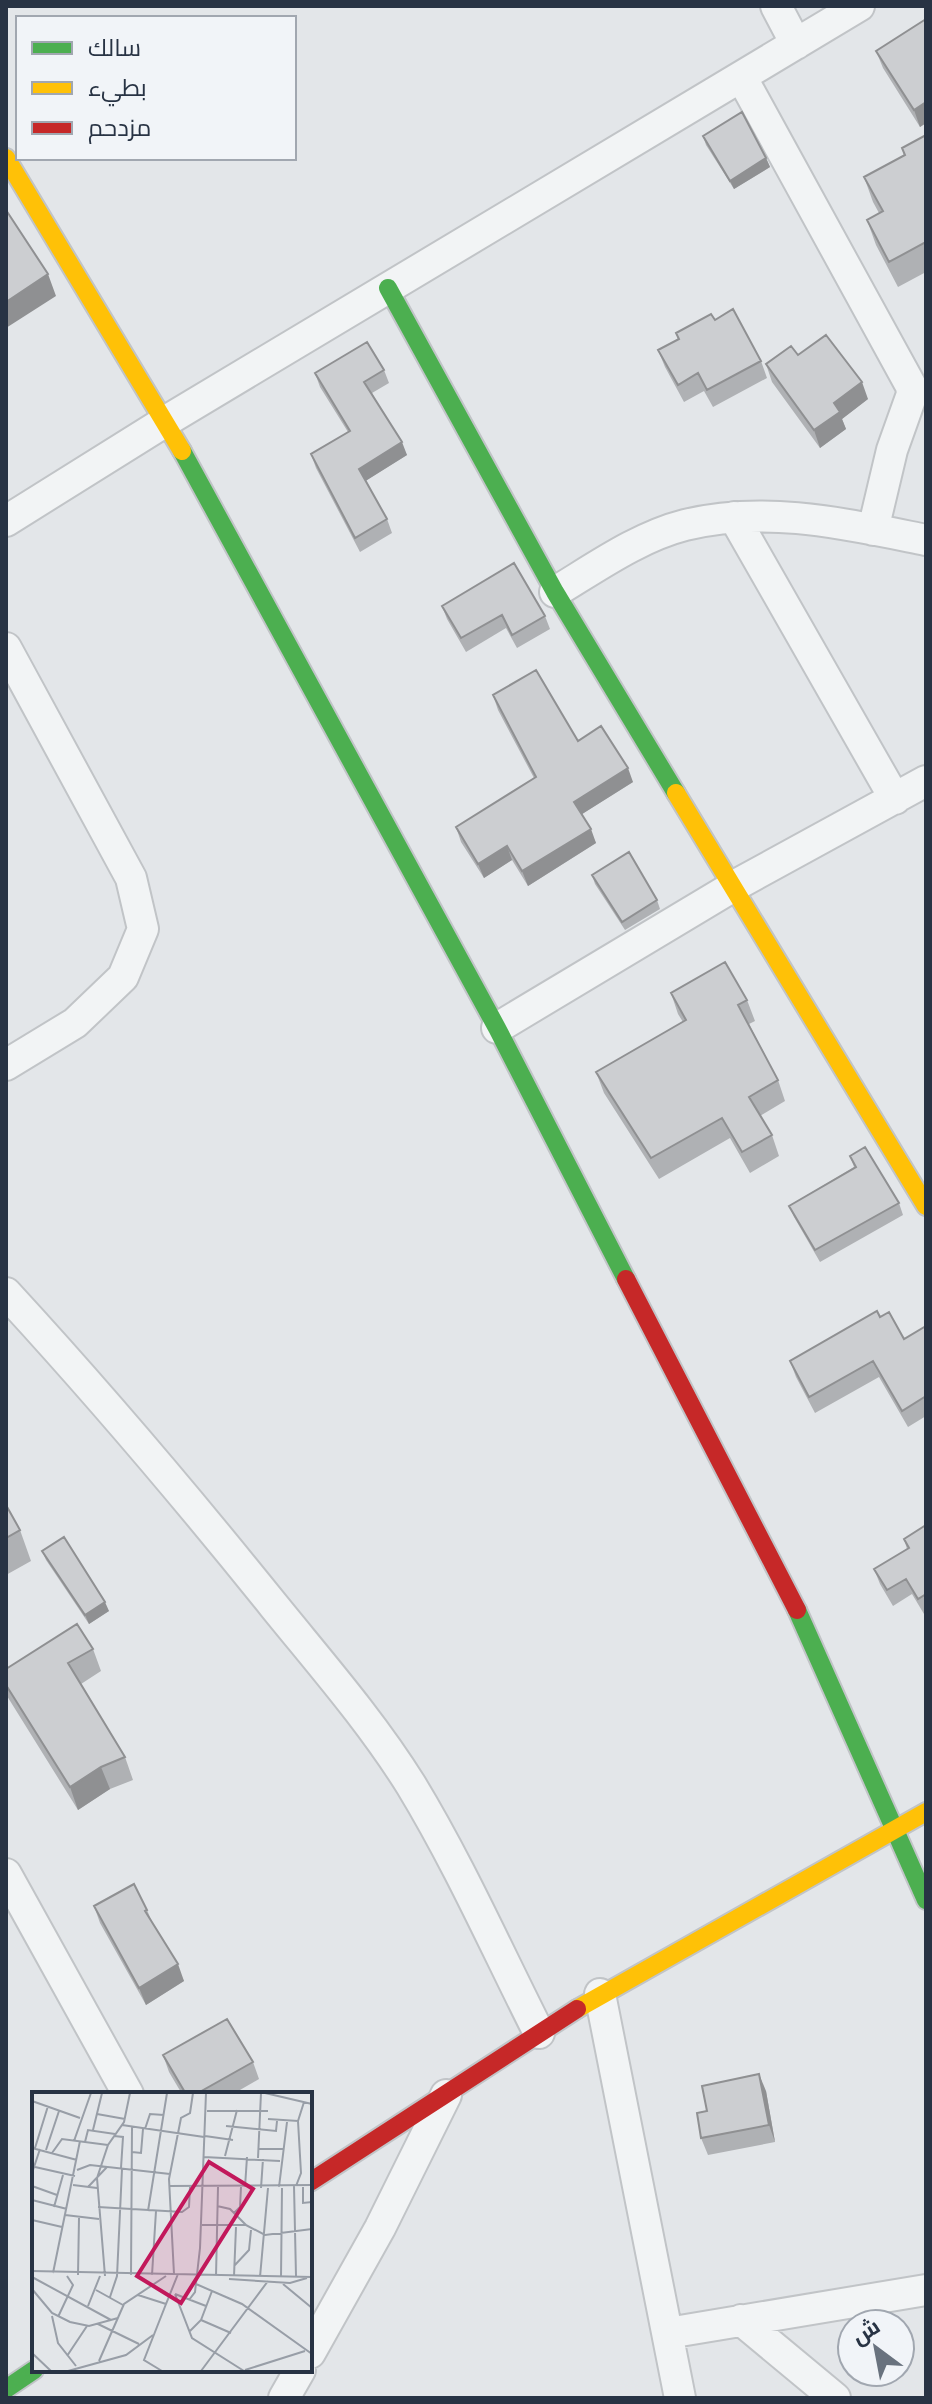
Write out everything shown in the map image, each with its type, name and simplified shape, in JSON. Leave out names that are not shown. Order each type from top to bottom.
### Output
[{"type":"street","points":[[776,6],[796,44]]},
{"type":"street","points":[[6,521],[166,421],[859,6]]},
{"type":"street","points":[[742,78],[911,386],[912,394],[892,450],[873,530]]},
{"type":"street","points":[[6,158],[166,421],[497,1028],[805,1626],[897,1828],[926,1900]]},
{"type":"street","points":[[388,288],[555,592],[926,1206]]},
{"type":"street","points":[[555,592],[603,563],[656,537],[683,526],[734,517],[813,518],[926,540]]},
{"type":"street","points":[[734,517],[895,799]]},
{"type":"street","points":[[6,648],[131,878],[143,929],[123,977],[75,1023],[6,1065]]},
{"type":"street","points":[[497,1028],[734,886],[926,781]]},
{"type":"street","points":[[6,1293],[205,1522],[367,1722],[410,1784],[451,1857],[539,2033]]},
{"type":"street","points":[[312,2181],[600,1994],[926,1812]]},
{"type":"street","points":[[6,1874],[127,2092]]},
{"type":"street","points":[[600,1994],[680,2398]]},
{"type":"street","points":[[312,2349],[380,2228],[446,2095]]},
{"type":"street","points":[[668,2333],[926,2290]]},
{"type":"street","points":[[741,2320],[835,2398]]},
{"type":"street","points":[[6,2389],[32,2371]]},
{"type":"street","points":[[284,2398],[299,2372]]},
{"type":"building","points":[[926,19],[926,102],[914,110],[876,51]]},
{"type":"building","points":[[742,112],[766,158],[730,181],[703,136]]},
{"type":"building","points":[[926,135],[926,242],[889,262],[867,220],[883,211],[864,177],[905,155],[902,148]]},
{"type":"building","points":[[6,210],[48,274],[6,302]]},
{"type":"building","points":[[733,309],[761,361],[707,390],[698,373],[678,385],[658,350],[679,339],[676,333],[711,314],[715,320]]},
{"type":"building","points":[[826,335],[862,382],[834,403],[840,412],[814,430],[766,364],[791,346],[798,355]]},
{"type":"building","points":[[367,342],[384,370],[364,382],[402,442],[359,469],[387,519],[355,538],[311,454],[350,431],[315,373]]},
{"type":"building","points":[[514,563],[545,616],[512,635],[502,615],[461,638],[442,606]]},
{"type":"building","points":[[536,670],[578,741],[601,726],[628,768],[574,802],[591,829],[522,871],[507,846],[478,864],[456,827],[536,777],[493,695]]},
{"type":"building","points":[[629,852],[657,900],[622,922],[592,875]]},
{"type":"building","points":[[725,962],[747,1000],[738,1005],[778,1080],[749,1097],[772,1135],[742,1152],[722,1118],[651,1158],[596,1072],[686,1020],[671,993]]},
{"type":"building","points":[[865,1147],[899,1203],[815,1250],[789,1206],[856,1167],[850,1156]]},
{"type":"building","points":[[877,1311],[880,1317],[889,1312],[904,1339],[926,1326],[926,1396],[902,1411],[873,1361],[809,1397],[790,1361]]},
{"type":"building","points":[[6,1505],[20,1530],[6,1538]]},
{"type":"building","points":[[926,1525],[926,1594],[918,1599],[906,1579],[887,1590],[874,1569],[909,1548],[904,1539]]},
{"type":"building","points":[[64,1537],[105,1602],[85,1615],[42,1551]]},
{"type":"building","points":[[77,1624],[93,1649],[68,1663],[125,1757],[101,1767],[70,1787],[6,1685],[6,1669]]},
{"type":"building","points":[[134,1884],[145,1911],[178,1964],[139,1988],[94,1906]]},
{"type":"building","points":[[227,2019],[253,2062],[200,2092],[185,2092],[163,2055]]},
{"type":"building","points":[[759,2074],[769,2125],[701,2138],[697,2113],[707,2111],[702,2086]]},
{"type":"traffic: fast","points":[[388,288],[555,592],[676,793]]},
{"type":"traffic: fast","points":[[182,451],[497,1028],[626,1279]]},
{"type":"traffic: fast","points":[[797,1610],[926,1900]]},
{"type":"traffic: fast","points":[[6,2389],[32,2371]]},
{"type":"traffic: slow","points":[[6,158],[182,451]]},
{"type":"traffic: slow","points":[[676,793],[926,1206]]},
{"type":"traffic: slow","points":[[577,2009],[926,1812]]},
{"type":"traffic: jam","points":[[626,1279],[797,1610]]},
{"type":"traffic: jam","points":[[312,2181],[577,2009]]}]
